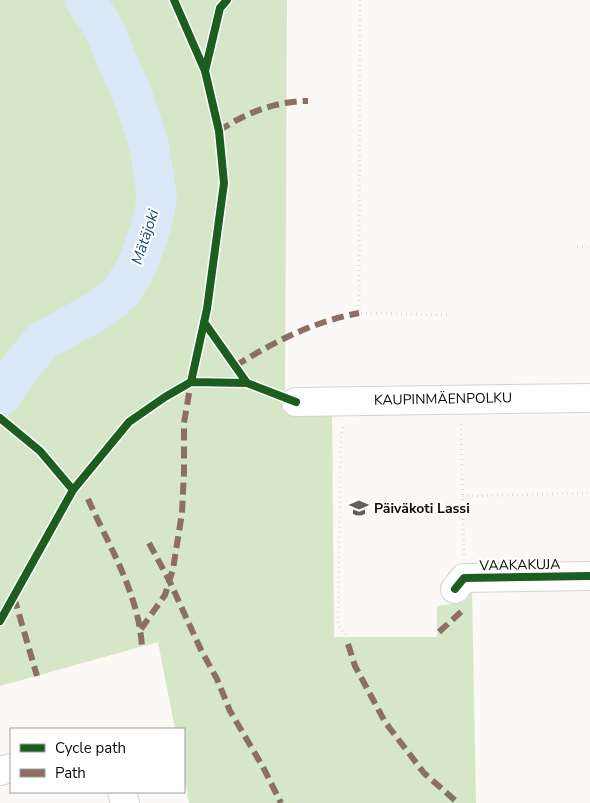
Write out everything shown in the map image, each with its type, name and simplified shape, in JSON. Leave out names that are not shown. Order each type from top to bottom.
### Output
[{"type":"street","name":"KAUPINMÄENPOLKU","points":[[296,402],[460,398],[590,398]]},
{"type":"street","name":"VAAKAKUJA","points":[[459,584],[590,576]]},
{"type":"path","points":[[360,0],[360,313],[450,315]]},
{"type":"path","points":[[577,247],[590,248]]},
{"type":"path","points":[[302,803],[422,686],[439,641],[439,606],[459,584],[462,496],[460,398]]},
{"type":"path","points":[[347,401],[341,438],[338,626],[348,637],[348,644]]},
{"type":"path","points":[[79,483],[70,491],[104,507],[120,524],[144,540],[196,569],[236,596],[263,620],[296,665]]},
{"type":"path","points":[[462,496],[590,493]]},
{"type":"path","points":[[182,728],[230,711],[267,683],[328,648],[348,644],[439,641]]},
{"type":"green space","points":[[0,0],[287,0],[285,392],[282,410],[332,410],[334,637],[437,637],[437,606],[464,602],[472,591],[476,803],[189,803],[185,780],[185,728],[175,728],[158,642],[0,686]]},
{"type":"waterway","name":"Mätäjoki","points":[[0,397],[16,373],[42,341],[99,310],[121,292],[138,264],[151,227],[157,198],[149,145],[133,97],[102,25],[85,0]]},
{"type":"marked path","points":[[219,131],[261,109],[284,103],[308,101]]},
{"type":"marked path","points":[[235,366],[265,348],[310,327],[359,313]]},
{"type":"marked path","points":[[141,629],[165,595],[173,569],[182,513],[184,423],[191,382]]},
{"type":"marked path","points":[[88,499],[129,589],[140,627],[142,647]]},
{"type":"marked path","points":[[149,543],[217,679],[230,711],[263,767],[281,803]]},
{"type":"marked path","points":[[14,597],[37,676]]},
{"type":"marked path","points":[[439,632],[462,611]]},
{"type":"marked path","points":[[348,644],[355,666],[385,722],[424,773],[458,803]]},
{"type":"cycle path","points":[[174,0],[205,71],[219,131],[224,183],[207,309],[191,382]]},
{"type":"cycle path","points":[[205,71],[220,8],[227,0]]},
{"type":"cycle path","points":[[204,322],[247,383]]},
{"type":"cycle path","points":[[0,621],[73,490],[129,422],[191,382],[247,383],[296,402]]},
{"type":"cycle path","points":[[0,418],[40,451],[73,490]]},
{"type":"cycle path","points":[[455,589],[464,578],[590,576]]},
{"type":"place","name":"Päiväkoti Lassi","points":[[359,508]]}]
